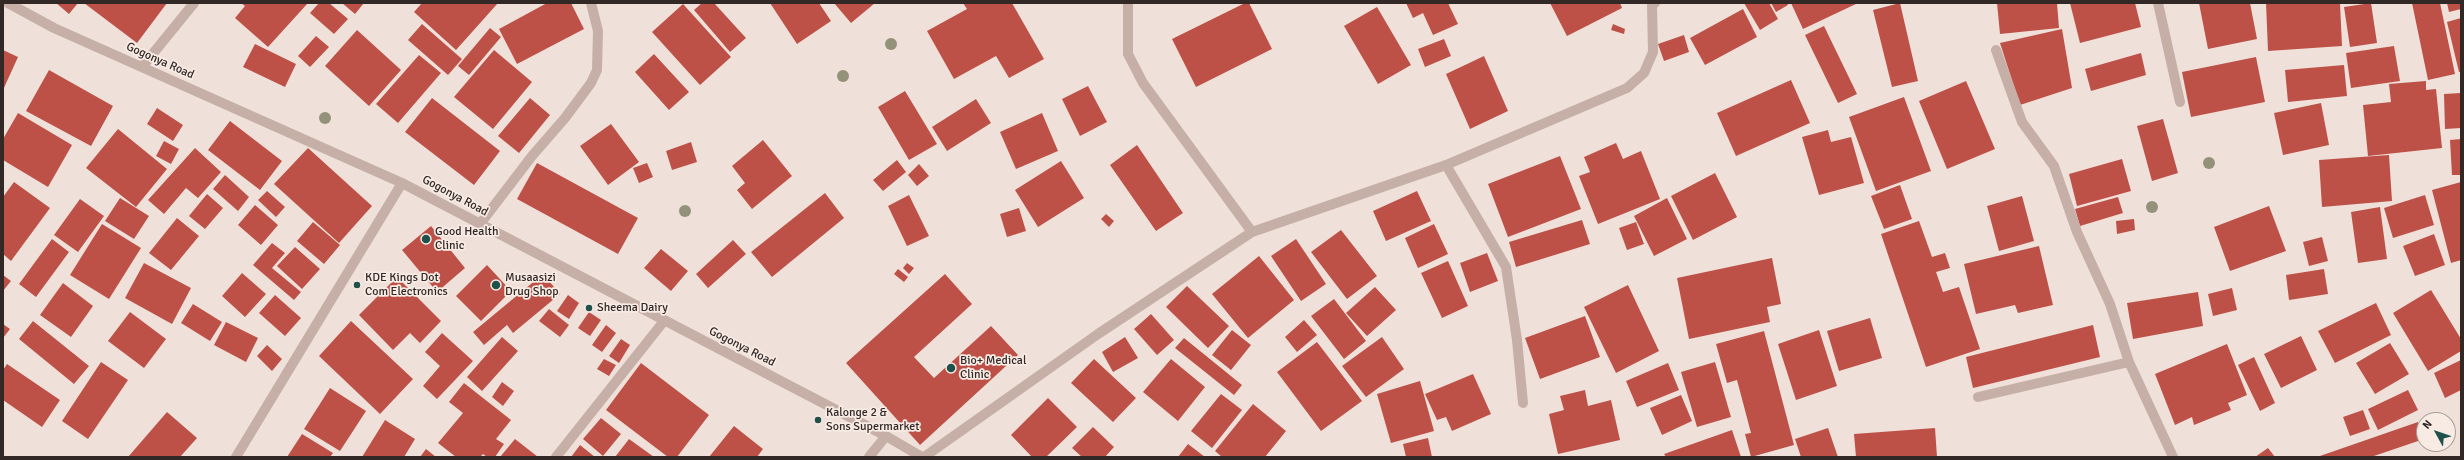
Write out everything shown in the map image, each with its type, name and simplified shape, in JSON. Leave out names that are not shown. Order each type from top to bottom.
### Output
[{"type":"street","name":"Gogonya Road","points":[[8,3],[54,28],[402,183],[886,436],[923,457]]},
{"type":"street","points":[[142,67],[194,3]]},
{"type":"street","points":[[480,224],[532,156],[565,118],[597,70],[598,31],[591,3]]},
{"type":"street","points":[[1128,3],[1128,54],[1143,83],[1252,232]]},
{"type":"street","points":[[923,457],[1098,334],[1252,232],[1446,165],[1627,88],[1644,73],[1653,52],[1653,3]]},
{"type":"street","points":[[2158,3],[2180,102]]},
{"type":"street","points":[[1996,50],[2022,122],[2054,166],[2078,232],[2110,304],[2129,362],[2173,457]]},
{"type":"street","points":[[1446,165],[1506,267],[1518,340],[1523,403]]},
{"type":"street","points":[[236,457],[402,183]]},
{"type":"street","points":[[556,457],[664,321]]},
{"type":"street","points":[[1978,397],[2129,362]]},
{"type":"street","points":[[869,457],[886,436]]},
{"type":"building","points":[[56,3],[78,3],[69,14]]},
{"type":"building","points":[[84,3],[167,3],[137,43]]},
{"type":"building","points":[[241,3],[308,3],[268,47],[235,18],[245,6]]},
{"type":"building","points":[[319,3],[329,3],[348,19],[334,34],[310,13]]},
{"type":"building","points":[[342,3],[364,3],[355,14]]},
{"type":"building","points":[[422,3],[498,3],[456,50],[414,12]]},
{"type":"building","points":[[547,3],[571,3],[584,29],[517,64],[499,29]]},
{"type":"building","points":[[702,3],[714,3],[746,38],[730,52],[694,10]]},
{"type":"building","points":[[770,3],[819,3],[831,21],[797,44]]},
{"type":"building","points":[[834,3],[875,3],[851,23]]},
{"type":"building","points":[[963,3],[1012,3],[1044,59],[1009,78],[996,56],[954,79],[927,31],[967,9]]},
{"type":"building","points":[[1245,3],[1249,3],[1272,49],[1196,87],[1172,39]]},
{"type":"building","points":[[1406,3],[1448,3],[1458,24],[1433,35],[1423,13],[1413,18]]},
{"type":"building","points":[[1550,3],[1620,3],[1622,8],[1567,36]]},
{"type":"building","points":[[1744,3],[1769,3],[1778,19],[1760,30]]},
{"type":"building","points":[[1771,3],[1787,3],[1788,5],[1776,12]]},
{"type":"building","points":[[1791,3],[1858,3],[1803,29]]},
{"type":"building","points":[[1900,3],[1918,81],[1892,87],[1873,10]]},
{"type":"building","points":[[1997,3],[2057,3],[2059,28],[2000,34]]},
{"type":"building","points":[[2070,3],[2135,3],[2141,27],[2080,43]]},
{"type":"building","points":[[2199,3],[2250,3],[2257,39],[2208,49]]},
{"type":"building","points":[[2266,3],[2340,3],[2342,46],[2268,51]]},
{"type":"building","points":[[2371,3],[2377,43],[2350,47],[2344,7]]},
{"type":"building","points":[[2412,3],[2440,3],[2455,74],[2428,80]]},
{"type":"building","points":[[2447,3],[2461,3],[2461,9],[2449,12]]},
{"type":"building","points":[[683,4],[731,57],[700,85],[652,32]]},
{"type":"building","points":[[1377,7],[1411,65],[1378,84],[1344,26]]},
{"type":"building","points":[[1743,9],[1757,37],[1705,65],[1690,38]]},
{"type":"building","points":[[2461,18],[2461,72],[2459,72],[2447,22]]},
{"type":"building","points":[[422,24],[462,59],[448,75],[408,40]]},
{"type":"building","points":[[1613,24],[1625,29],[1624,34],[1611,30]]},
{"type":"building","points":[[1824,26],[1857,94],[1838,103],[1805,35]]},
{"type":"building","points":[[490,28],[501,37],[469,75],[458,66]]},
{"type":"building","points":[[2062,29],[2072,88],[2020,105],[2000,43]]},
{"type":"building","points":[[357,30],[401,70],[369,106],[325,66]]},
{"type":"building","points":[[1684,35],[1689,52],[1664,61],[1658,44]]},
{"type":"building","points":[[316,36],[329,47],[310,67],[298,56]]},
{"type":"building","points":[[1444,39],[1451,56],[1425,67],[1418,49]]},
{"type":"building","points":[[255,44],[296,64],[285,87],[243,67]]},
{"type":"building","points":[[2394,46],[2400,81],[2351,88],[2346,53]]},
{"type":"building","points":[[3,50],[18,57],[3,90]]},
{"type":"building","points":[[494,50],[532,82],[493,129],[454,97]]},
{"type":"building","points":[[2141,53],[2146,75],[2091,91],[2085,69]]},
{"type":"building","points":[[654,54],[689,92],[669,110],[635,72]]},
{"type":"building","points":[[419,55],[441,73],[398,123],[376,104]]},
{"type":"building","points":[[1484,56],[1508,111],[1470,129],[1446,74]]},
{"type":"building","points":[[2256,57],[2265,102],[2191,117],[2182,72]]},
{"type":"building","points":[[2344,65],[2347,96],[2288,102],[2285,70]]},
{"type":"building","points":[[49,70],[113,106],[91,146],[26,111]]},
{"type":"building","points":[[1791,80],[1810,123],[1736,156],[1717,113]]},
{"type":"building","points":[[1966,81],[1995,149],[1947,169],[1919,101]]},
{"type":"building","points":[[2426,81],[2426,90],[2436,89],[2442,148],[2368,156],[2363,105],[2391,102],[2389,84]]},
{"type":"building","points":[[1088,86],[1107,122],[1080,136],[1062,99]]},
{"type":"building","points":[[905,91],[937,144],[909,160],[878,107]]},
{"type":"building","points":[[2461,93],[2461,128],[2445,129],[2444,94]]},
{"type":"building","points":[[1904,97],[1931,171],[1876,191],[1849,117]]},
{"type":"building","points":[[432,98],[500,151],[474,185],[405,132]]},
{"type":"building","points":[[530,98],[550,115],[519,153],[498,136]]},
{"type":"building","points":[[976,99],[991,123],[947,151],[932,127]]},
{"type":"building","points":[[2321,103],[2329,145],[2283,155],[2274,113]]},
{"type":"building","points":[[157,108],[183,125],[173,141],[147,124]]},
{"type":"building","points":[[18,113],[72,145],[48,187],[3,160],[3,139]]},
{"type":"building","points":[[1042,113],[1058,151],[1016,169],[1000,132]]},
{"type":"building","points":[[2163,119],[2178,173],[2152,181],[2137,126]]},
{"type":"building","points":[[230,121],[282,161],[260,190],[208,150]]},
{"type":"building","points":[[611,124],[639,162],[608,185],[580,146]]},
{"type":"building","points":[[118,129],[167,169],[136,207],[86,168]]},
{"type":"building","points":[[1828,130],[1831,142],[1851,137],[1864,183],[1819,195],[1802,137]]},
{"type":"building","points":[[2461,139],[2461,175],[2452,175],[2450,140]]},
{"type":"building","points":[[763,140],[792,176],[752,209],[737,190],[745,183],[732,166]]},
{"type":"building","points":[[164,141],[179,149],[171,164],[156,156]]},
{"type":"building","points":[[691,142],[697,162],[672,170],[666,151]]},
{"type":"building","points":[[1616,143],[1623,159],[1641,151],[1660,199],[1598,224],[1579,176],[1590,172],[1584,157]]},
{"type":"building","points":[[1137,145],[1183,213],[1156,231],[1110,165]]},
{"type":"building","points":[[195,148],[221,172],[198,198],[186,188],[164,214],[148,200]]},
{"type":"building","points":[[308,148],[372,206],[339,243],[274,184]]},
{"type":"building","points":[[2389,155],[2392,201],[2322,207],[2319,160]]},
{"type":"building","points":[[1560,156],[1581,209],[1508,237],[1488,184]]},
{"type":"building","points":[[2122,159],[2131,191],[2077,206],[2069,174]]},
{"type":"building","points":[[897,160],[906,172],[883,191],[873,180]]},
{"type":"building","points":[[1061,161],[1084,198],[1038,227],[1015,190]]},
{"type":"building","points":[[537,163],[638,218],[618,254],[517,199]]},
{"type":"building","points":[[647,163],[653,177],[639,183],[633,168]]},
{"type":"building","points":[[919,164],[929,176],[917,186],[908,175]]},
{"type":"building","points":[[1715,173],[1737,217],[1693,240],[1671,196]]},
{"type":"building","points":[[225,175],[249,197],[238,211],[213,189]]},
{"type":"building","points":[[14,182],[50,208],[11,261],[3,254],[3,197]]},
{"type":"building","points":[[2461,182],[2461,260],[2451,263],[2432,190]]},
{"type":"building","points":[[1900,185],[1912,219],[1884,229],[1871,196]]},
{"type":"building","points":[[267,191],[285,207],[276,217],[258,200]]},
{"type":"building","points":[[1417,191],[1431,221],[1386,241],[1373,211]]},
{"type":"building","points":[[825,193],[844,218],[772,277],[751,252]]},
{"type":"building","points":[[207,194],[223,208],[205,229],[189,216]]},
{"type":"building","points":[[909,195],[929,236],[907,246],[888,206]]},
{"type":"building","points":[[2425,195],[2434,225],[2393,238],[2384,208]]},
{"type":"building","points":[[2022,196],[2034,241],[1999,251],[1987,206]]},
{"type":"building","points":[[2118,197],[2123,213],[2080,226],[2075,209]]},
{"type":"building","points":[[120,198],[149,216],[134,239],[105,221]]},
{"type":"building","points":[[1667,198],[1687,239],[1654,256],[1634,216]]},
{"type":"building","points":[[80,199],[104,216],[78,252],[54,235]]},
{"type":"building","points":[[255,205],[278,225],[261,245],[238,225]]},
{"type":"building","points":[[2269,206],[2286,251],[2230,271],[2214,227]]},
{"type":"building","points":[[2380,207],[2387,259],[2358,263],[2351,212]]},
{"type":"building","points":[[1019,208],[1026,231],[1007,237],[1000,214]]},
{"type":"building","points":[[1106,214],[1114,221],[1109,227],[1101,219]]},
{"type":"building","points":[[177,218],[199,236],[171,270],[149,253]]},
{"type":"building","points":[[2134,219],[2135,230],[2117,234],[2116,221]]},
{"type":"building","points":[[1582,220],[1590,244],[1516,267],[1509,242]]},
{"type":"building","points":[[1919,221],[1932,257],[1945,253],[1950,268],[1936,272],[1943,292],[1959,287],[1980,349],[1926,367],[1881,234]]},
{"type":"building","points":[[313,222],[340,245],[324,264],[297,241]]},
{"type":"building","points":[[1636,222],[1644,244],[1627,250],[1619,228]]},
{"type":"building","points":[[102,224],[141,248],[109,299],[70,275]]},
{"type":"building","points":[[1434,224],[1448,254],[1418,268],[1405,238]]},
{"type":"building","points":[[431,226],[465,268],[437,292],[402,250]]},
{"type":"building","points":[[1341,230],[1377,276],[1347,299],[1311,252]]},
{"type":"building","points":[[2434,234],[2445,265],[2415,276],[2403,246]]},
{"type":"building","points":[[2322,237],[2328,261],[2309,266],[2303,242]]},
{"type":"building","points":[[52,239],[69,252],[36,297],[19,284]]},
{"type":"building","points":[[1296,239],[1326,284],[1301,301],[1271,256]]},
{"type":"building","points":[[733,240],[746,254],[708,288],[696,274]]},
{"type":"building","points":[[272,243],[285,253],[272,268],[301,292],[294,300],[253,265]]},
{"type":"building","points":[[2039,246],[2053,305],[2018,313],[2015,305],[1976,314],[1964,264]]},
{"type":"building","points":[[295,247],[320,269],[302,289],[277,266]]},
{"type":"building","points":[[661,249],[688,271],[671,291],[644,268]]},
{"type":"building","points":[[1487,253],[1498,281],[1470,292],[1460,263]]},
{"type":"building","points":[[1259,256],[1294,300],[1248,338],[1212,294]]},
{"type":"building","points":[[1772,258],[1781,304],[1767,307],[1770,322],[1689,339],[1677,278]]},
{"type":"building","points":[[1448,261],[1468,306],[1442,318],[1421,273]]},
{"type":"building","points":[[144,263],[191,288],[172,324],[125,298]]},
{"type":"building","points":[[907,263],[914,268],[909,274],[903,268]]},
{"type":"building","points":[[487,265],[511,291],[481,321],[456,296]]},
{"type":"building","points":[[898,269],[908,277],[904,282],[894,274]]},
{"type":"building","points":[[2324,269],[2328,294],[2289,300],[2286,275]]},
{"type":"building","points":[[242,273],[266,294],[245,317],[222,296]]},
{"type":"building","points":[[543,274],[560,294],[513,333],[507,325],[484,345],[473,332]]},
{"type":"building","points":[[945,274],[972,304],[914,357],[934,378],[991,326],[1018,355],[920,445],[846,363]]},
{"type":"building","points":[[3,275],[11,281],[3,291]]},
{"type":"building","points":[[397,277],[441,321],[420,343],[410,333],[393,350],[359,315]]},
{"type":"building","points":[[63,283],[93,306],[71,337],[40,315]]},
{"type":"building","points":[[1628,285],[1659,351],[1616,373],[1584,307]]},
{"type":"building","points":[[1187,286],[1229,326],[1208,348],[1166,307]]},
{"type":"building","points":[[1375,287],[1396,310],[1367,336],[1346,313]]},
{"type":"building","points":[[2232,288],[2237,310],[2213,316],[2208,294]]},
{"type":"building","points":[[2431,290],[2461,339],[2461,351],[2428,371],[2393,313]]},
{"type":"building","points":[[2198,292],[2203,326],[2133,339],[2127,303]]},
{"type":"building","points":[[275,295],[301,318],[285,336],[259,313]]},
{"type":"building","points":[[568,295],[579,303],[569,319],[557,311]]},
{"type":"building","points":[[1334,299],[1366,341],[1344,359],[1311,316]]},
{"type":"building","points":[[2376,303],[2391,335],[2335,363],[2318,331]]},
{"type":"building","points":[[193,304],[222,322],[210,341],[181,323]]},
{"type":"building","points":[[549,309],[569,325],[560,337],[539,321]]},
{"type":"building","points":[[130,312],[166,339],[144,368],[108,341]]},
{"type":"building","points":[[589,312],[601,320],[590,336],[578,328]]},
{"type":"building","points":[[1151,314],[1174,340],[1157,355],[1134,329]]},
{"type":"building","points":[[1585,316],[1600,357],[1540,379],[1525,338]]},
{"type":"building","points":[[1870,318],[1882,358],[1839,371],[1827,331]]},
{"type":"building","points":[[1304,320],[1317,335],[1297,352],[1285,337]]},
{"type":"building","points":[[33,321],[89,366],[74,384],[19,339]]},
{"type":"building","points":[[351,321],[413,379],[380,414],[319,356]]},
{"type":"building","points":[[226,322],[258,338],[246,362],[214,345]]},
{"type":"building","points":[[3,324],[10,329],[3,338]]},
{"type":"building","points":[[606,325],[616,333],[602,352],[592,345]]},
{"type":"building","points":[[2093,325],[2100,357],[1973,388],[1966,357]]},
{"type":"building","points":[[1232,330],[1251,345],[1231,370],[1212,355]]},
{"type":"building","points":[[1819,330],[1837,386],[1796,400],[1778,344]]},
{"type":"building","points":[[1764,331],[1794,445],[1751,457],[1745,434],[1751,433],[1737,380],[1727,383],[1716,344]]},
{"type":"building","points":[[442,333],[473,361],[437,399],[423,386],[440,366],[425,352]]},
{"type":"building","points":[[2301,336],[2317,370],[2281,388],[2264,354]]},
{"type":"building","points":[[502,337],[518,351],[482,391],[467,377]]},
{"type":"building","points":[[1125,337],[1138,358],[1113,372],[1102,352]]},
{"type":"building","points":[[1382,337],[1404,369],[1366,397],[1342,366]]},
{"type":"building","points":[[1184,338],[1242,385],[1234,395],[1175,348]]},
{"type":"building","points":[[621,339],[630,345],[619,363],[609,356]]},
{"type":"building","points":[[1317,342],[1362,401],[1321,431],[1277,372]]},
{"type":"building","points":[[2390,343],[2409,374],[2375,394],[2356,363]]},
{"type":"building","points":[[2227,344],[2247,395],[2228,403],[2231,410],[2194,425],[2192,417],[2175,425],[2155,374]]},
{"type":"building","points":[[267,345],[282,359],[272,371],[257,356]]},
{"type":"building","points":[[2254,357],[2275,403],[2260,411],[2238,365]]},
{"type":"building","points":[[604,359],[616,365],[609,376],[597,369]]},
{"type":"building","points":[[1094,359],[1136,398],[1113,422],[1071,383]]},
{"type":"building","points":[[1171,359],[1205,387],[1178,421],[1143,392]]},
{"type":"building","points":[[2461,360],[2461,390],[2445,398],[2434,373]]},
{"type":"building","points":[[101,362],[128,380],[88,439],[62,421]]},
{"type":"building","points":[[1715,362],[1731,417],[1697,427],[1681,372]]},
{"type":"building","points":[[641,363],[709,415],[677,457],[668,457],[606,410]]},
{"type":"building","points":[[1668,363],[1679,390],[1637,407],[1626,381]]},
{"type":"building","points":[[7,364],[60,400],[42,427],[3,400],[3,370]]},
{"type":"building","points":[[1473,374],[1491,414],[1452,431],[1446,417],[1437,420],[1425,394]]},
{"type":"building","points":[[1420,381],[1434,431],[1391,443],[1377,394]]},
{"type":"building","points":[[502,382],[514,391],[503,406],[492,397]]},
{"type":"building","points":[[464,383],[511,420],[496,439],[504,444],[495,457],[487,457],[483,454],[480,457],[456,457],[438,443],[463,413],[449,402]]},
{"type":"building","points":[[330,388],[366,411],[340,451],[304,429]]},
{"type":"building","points":[[1585,390],[1588,406],[1611,400],[1620,440],[1558,454],[1549,414],[1564,410],[1560,396]]},
{"type":"building","points":[[2408,390],[2418,410],[2378,430],[2368,409]]},
{"type":"building","points":[[1221,394],[1242,410],[1212,448],[1191,431]]},
{"type":"building","points":[[1681,395],[1692,421],[1662,435],[1650,408]]},
{"type":"building","points":[[1048,398],[1077,427],[1046,457],[1032,457],[1011,435]]},
{"type":"building","points":[[1253,404],[1286,431],[1265,457],[1222,457],[1215,451]]},
{"type":"building","points":[[2363,410],[2370,429],[2350,436],[2343,417]]},
{"type":"building","points":[[167,412],[197,438],[180,457],[128,457]]},
{"type":"building","points":[[601,418],[621,434],[603,456],[583,439]]},
{"type":"building","points":[[385,420],[415,439],[404,457],[362,457]]},
{"type":"building","points":[[2416,423],[2416,442],[2371,457],[2317,457]]},
{"type":"building","points":[[734,426],[763,449],[757,457],[709,457]]},
{"type":"building","points":[[1093,427],[1114,447],[1105,457],[1082,457],[1072,448]]},
{"type":"building","points":[[1828,428],[1838,457],[1801,457],[1795,439]]},
{"type":"building","points":[[1935,428],[1937,457],[1856,457],[1854,434]]},
{"type":"building","points":[[1732,430],[1741,457],[1666,457],[1664,454]]},
{"type":"building","points":[[302,434],[333,453],[330,457],[287,457]]},
{"type":"building","points":[[1428,438],[1432,457],[1406,457],[1403,444]]},
{"type":"building","points":[[515,439],[538,457],[500,457]]},
{"type":"building","points":[[629,439],[654,457],[615,457]]},
{"type":"building","points":[[1188,444],[1205,457],[1178,457]]},
{"type":"building","points":[[580,445],[595,457],[571,457]]},
{"type":"building","points":[[2268,448],[2275,457],[2255,457]]},
{"type":"building","points":[[426,449],[436,457],[420,457]]},
{"type":"place","name":"Good Health Clinic","points":[[426,239]]},
{"type":"place","name":"KDE Kings Dot Com Electronics","points":[[357,285]]},
{"type":"place","name":"Musaasizi Drug Shop","points":[[496,285]]},
{"type":"place","name":"Sheema Dairy","points":[[589,308]]},
{"type":"place","name":"Bio+ Medical Clinic","points":[[951,368]]},
{"type":"place","name":"Kalonge 2 & Sons Supermarket","points":[[818,420]]}]
